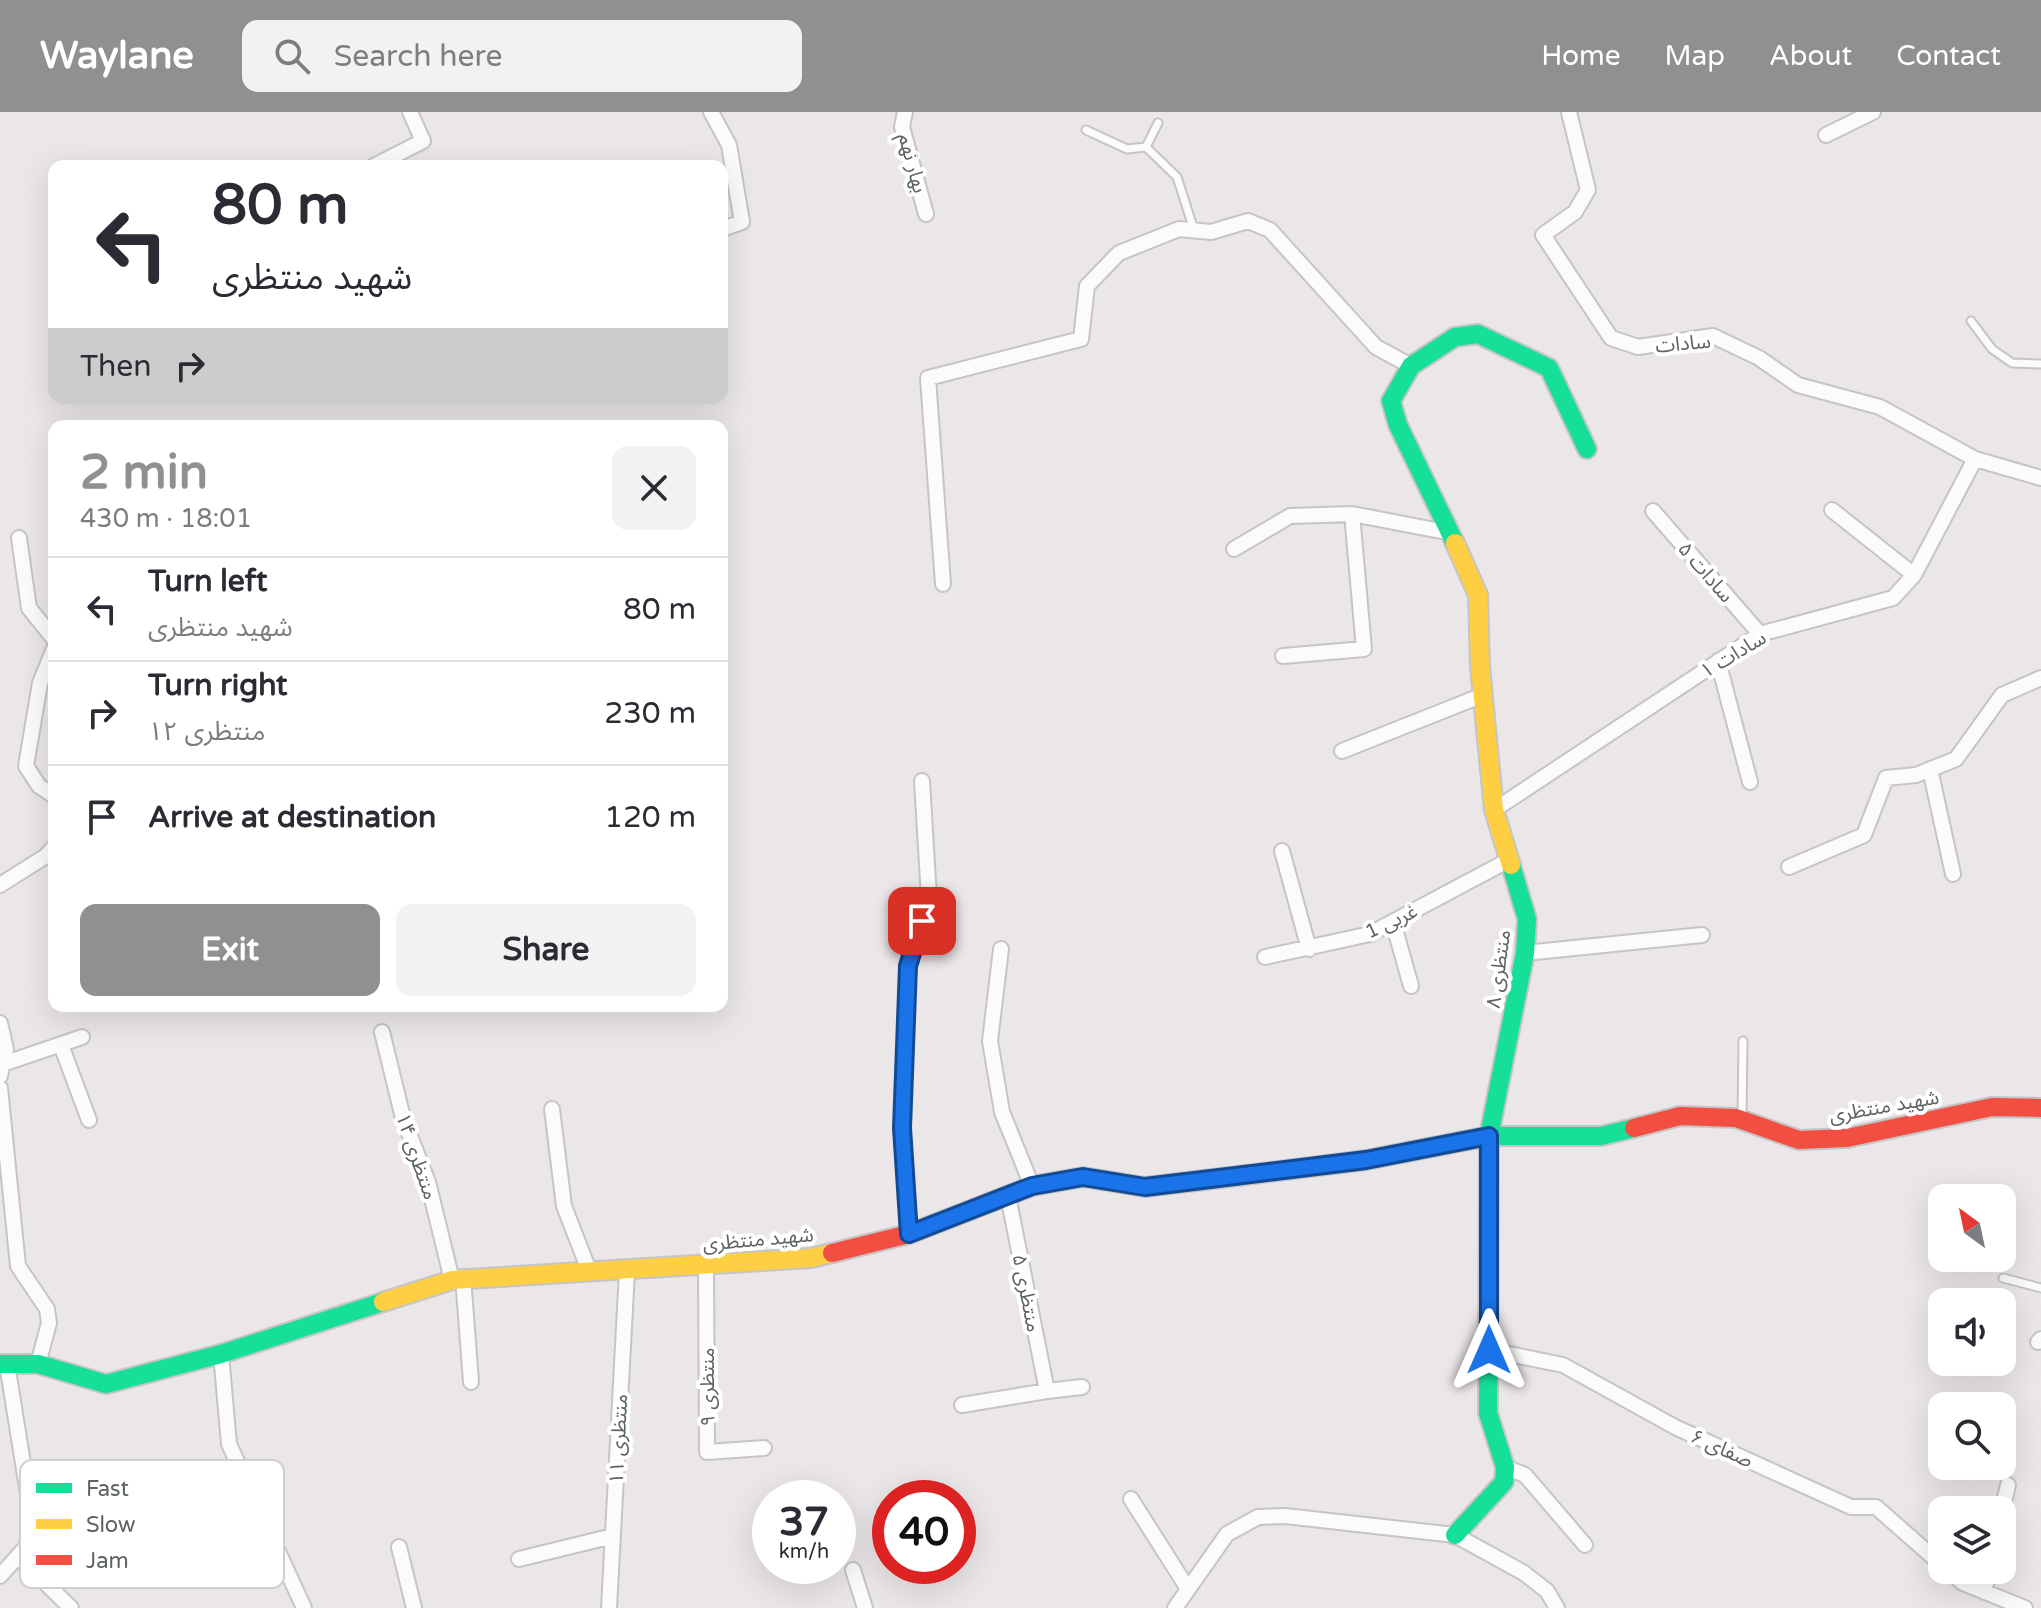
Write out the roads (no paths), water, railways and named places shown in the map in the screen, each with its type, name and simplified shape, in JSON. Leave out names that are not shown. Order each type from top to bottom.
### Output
[{"type":"street","points":[[386,160],[423,141],[410,112]]},
{"type":"street","points":[[711,112],[729,145],[742,222],[728,227]]},
{"type":"street","name":"بهار نهم","points":[[905,112],[902,127],[926,214]]},
{"type":"street","name":"سادات","points":[[1569,112],[1588,190],[1575,212],[1543,235],[1611,338],[1638,347],[1713,336],[1759,358],[1798,385],[1880,407],[1975,459],[2041,478]]},
{"type":"street","points":[[1826,135],[1873,112]]},
{"type":"street","points":[[943,584],[928,378],[1081,339],[1087,286],[1119,253],[1179,229],[1211,232],[1248,221],[1270,230],[1376,347],[1411,366],[1455,337],[1478,334],[1549,368],[1587,449]]},
{"type":"street","name":"منتظری ۸","points":[[1411,366],[1391,401],[1398,425],[1478,595],[1483,695],[1494,810],[1527,919],[1525,953],[1489,1136],[1488,1413],[1505,1467]]},
{"type":"street","name":"سادات ۱","points":[[1494,810],[1760,634],[1893,598],[1914,575],[1975,459]]},
{"type":"street","points":[[1832,510],[1914,575]]},
{"type":"street","name":"سادات ۵","points":[[1653,511],[1760,634]]},
{"type":"street","points":[[1234,549],[1290,516],[1352,514],[1451,533]]},
{"type":"street","points":[[1283,656],[1364,649],[1352,514]]},
{"type":"street","points":[[19,538],[29,608],[48,632]]},
{"type":"street","points":[[1718,661],[1750,782]]},
{"type":"street","points":[[48,664],[40,683],[26,766],[39,786],[48,792]]},
{"type":"street","points":[[1789,867],[1864,835],[1886,778],[1916,775],[1956,759],[2002,695],[2041,678]]},
{"type":"street","points":[[1342,751],[1483,695]]},
{"type":"street","points":[[1930,769],[1953,874]]},
{"type":"street","points":[[909,1234],[902,1128],[908,966],[929,898],[922,781]]},
{"type":"street","points":[[1282,851],[1309,949]]},
{"type":"street","points":[[0,885],[48,854]]},
{"type":"street","name":"غربی 1","points":[[1265,957],[1370,934],[1509,860]]},
{"type":"street","points":[[1393,922],[1411,986]]},
{"type":"street","points":[[1525,953],[1702,935]]},
{"type":"street","points":[[1001,949],[990,1041],[1002,1112],[1032,1186]]},
{"type":"street","points":[[0,1023],[2,1060],[82,1037]]},
{"type":"street","name":"منتظری ۱۴","points":[[382,1032],[403,1118],[428,1182],[458,1278],[471,1382]]},
{"type":"street","points":[[61,1045],[89,1120]]},
{"type":"street","points":[[0,1088],[18,1266],[47,1309],[49,1323],[38,1364]]},
{"type":"street","name":"شهید منتظری","points":[[3,1364],[38,1364],[106,1384],[221,1354],[458,1278],[627,1271],[811,1258],[909,1234],[1032,1186],[1083,1177],[1145,1187],[1366,1160],[1489,1136],[1601,1136],[1680,1116],[1736,1118],[1799,1140],[1847,1138],[1992,1107],[2041,1108]]},
{"type":"street","points":[[552,1109],[564,1206],[590,1273]]},
{"type":"street","name":"منتظری ۵","points":[[1008,1196],[1047,1391]]},
{"type":"street","name":"منتظری ۹","points":[[706,1265],[707,1452],[764,1448]]},
{"type":"street","name":"منتظری ۱۱","points":[[608,1608],[627,1271]]},
{"type":"street","name":"صفای ۶","points":[[1489,1350],[1563,1365],[1689,1434],[1851,1507],[1876,1507],[1928,1553]]},
{"type":"street","points":[[221,1354],[229,1444],[236,1460]]},
{"type":"street","points":[[3,1364],[21,1460]]},
{"type":"street","points":[[962,1405],[1082,1387]]},
{"type":"street","points":[[1455,1535],[1504,1482],[1505,1467],[1525,1475],[1585,1545]]},
{"type":"street","points":[[2005,1496],[2008,1485]]},
{"type":"street","points":[[1131,1499],[1188,1589]]},
{"type":"street","points":[[1175,1608],[1227,1534],[1258,1517],[1285,1516],[1455,1535],[1524,1573],[1547,1591],[1557,1608]]},
{"type":"street","points":[[519,1559],[613,1536]]},
{"type":"street","points":[[399,1547],[414,1608]]},
{"type":"street","points":[[0,1576],[18,1556]]},
{"type":"street","points":[[284,1564],[304,1608]]},
{"type":"street","points":[[856,1580],[865,1608]]},
{"type":"street","points":[[1965,1584],[2025,1608]]},
{"type":"street","points":[[1984,1592],[1986,1584]]},
{"type":"street","points":[[51,1588],[71,1608]]},
{"type":"lane","points":[[1146,147],[1158,123]]},
{"type":"lane","points":[[1086,130],[1127,149],[1146,147]]},
{"type":"lane","points":[[1146,147],[1177,177],[1194,230]]},
{"type":"lane","points":[[1971,321],[1992,349],[2012,363],[2041,364]]},
{"type":"lane","points":[[1742,1121],[1743,1041]]},
{"type":"lane","points":[[2003,1278],[2041,1288]]}]
